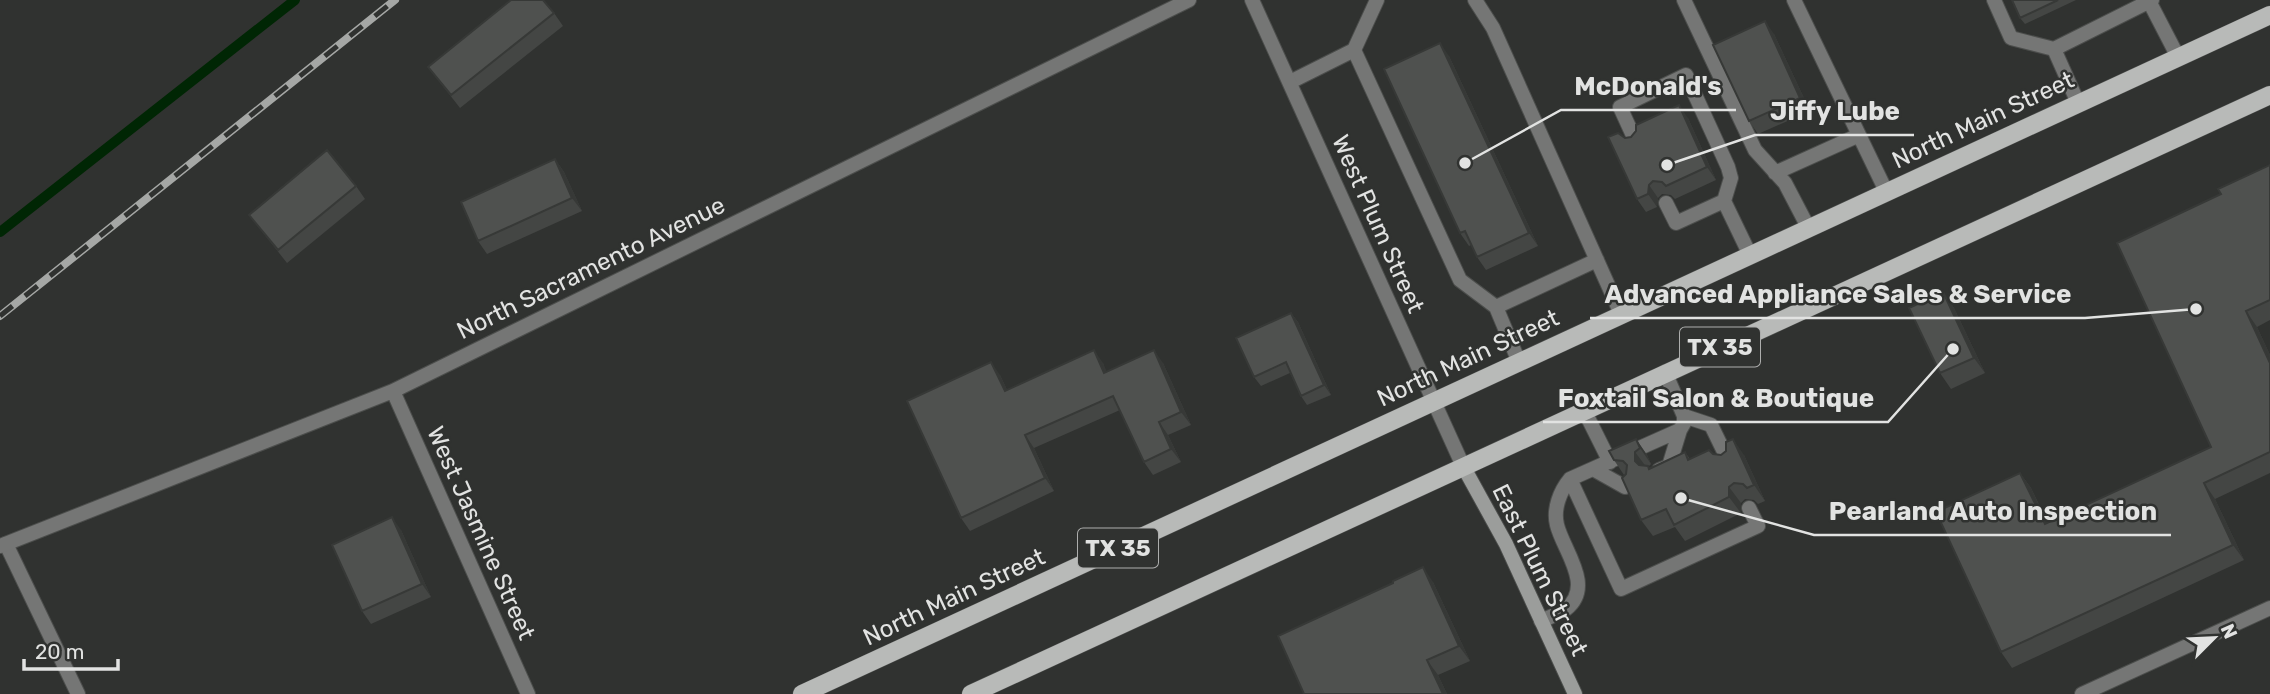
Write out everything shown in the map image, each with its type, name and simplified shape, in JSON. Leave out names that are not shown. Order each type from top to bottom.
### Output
[{"type":"main road","name":"North Main Street","points":[[803,694],[2270,15]]},
{"type":"main road","name":"TX 35","points":[[971,694],[2270,94]]},
{"type":"street","name":"North Sacramento Avenue","points":[[3,545],[393,391],[1189,0]]},
{"type":"street","name":"West Plum Street","points":[[1252,0],[1463,466]]},
{"type":"street","points":[[1290,82],[1354,50],[1377,0]]},
{"type":"street","points":[[1475,0],[1493,28],[1621,314]]},
{"type":"street","points":[[1684,0],[1755,150],[1785,183],[1809,229]]},
{"type":"street","points":[[1794,0],[1885,191]]},
{"type":"street","points":[[1994,0],[2011,38],[2054,49],[2150,1],[2178,57]]},
{"type":"street","points":[[2054,49],[2078,103]]},
{"type":"street","points":[[1354,50],[1460,280],[1496,306],[1519,362]]},
{"type":"street","points":[[1636,142],[1620,107],[1686,75],[1728,167],[1731,178],[1724,201],[1750,255]]},
{"type":"street","points":[[1775,173],[1857,136]]},
{"type":"street","points":[[1667,203],[1676,223],[1724,201]]},
{"type":"street","points":[[1496,306],[1597,260]]},
{"type":"street","points":[[1655,472],[1669,466],[1682,423],[1665,372]]},
{"type":"street","name":"West Jasmine Street","points":[[393,391],[528,694]]},
{"type":"street","points":[[1584,410],[1610,462]]},
{"type":"street","points":[[1542,621],[1565,610],[1575,599],[1578,585],[1576,572],[1556,523],[1558,501],[1562,489],[1570,479],[1610,462],[1682,423],[1711,425],[1729,462]]},
{"type":"street","name":"East Plum Street","points":[[1463,466],[1506,544],[1574,694]]},
{"type":"street","points":[[1593,469],[1625,486],[1629,485]]},
{"type":"street","points":[[1570,479],[1621,589],[1758,527],[1749,508]]},
{"type":"street","points":[[3,545],[78,694]]},
{"type":"street","points":[[2082,694],[2270,608]]},
{"type":"building","points":[[511,0],[543,0],[554,13],[451,95],[428,67]]},
{"type":"building","points":[[2012,0],[2058,0],[2020,18]]},
{"type":"building","points":[[1765,21],[1800,98],[1749,121],[1713,45]]},
{"type":"building","points":[[1440,43],[1529,233],[1477,257],[1465,231],[1460,233],[1384,69]]},
{"type":"building","points":[[1679,105],[1707,167],[1666,186],[1662,182],[1653,181],[1649,185],[1648,194],[1637,199],[1608,137],[1618,133],[1625,138],[1631,137],[1636,131],[1636,125]]},
{"type":"building","points":[[327,150],[356,186],[278,250],[249,215]]},
{"type":"building","points":[[555,159],[572,198],[478,241],[461,202]]},
{"type":"building","points":[[2270,165],[2270,300],[2246,311],[2270,363],[2270,452],[2204,483],[2233,545],[2001,652],[1936,512],[2020,473],[2045,524],[2211,447],[2117,243],[2221,194],[2218,189]]},
{"type":"building","points":[[1943,292],[1974,358],[1940,373],[1909,308]]},
{"type":"building","points":[[1291,313],[1324,385],[1301,396],[1286,362],[1254,377],[1236,338]]},
{"type":"building","points":[[1094,350],[1104,373],[1154,350],[1181,412],[1159,422],[1171,449],[1144,462],[1113,396],[1025,435],[1045,478],[961,518],[907,401],[991,362],[1005,391]]},
{"type":"building","points":[[1636,439],[1640,448],[1635,452],[1635,461],[1639,465],[1648,466],[1649,469],[1685,452],[1688,460],[1709,450],[1713,454],[1721,455],[1726,451],[1726,442],[1733,439],[1754,485],[1747,488],[1743,484],[1734,483],[1729,487],[1729,497],[1674,525],[1666,509],[1641,520],[1622,478],[1626,474],[1627,465],[1623,461],[1614,460],[1609,451]]},
{"type":"building","points":[[392,517],[422,584],[362,611],[332,545]]},
{"type":"building","points":[[1423,567],[1459,646],[1427,660],[1443,694],[1304,694],[1278,636]]},
{"type":"waterway","points":[[0,232],[295,0]]},
{"type":"railway","points":[[0,316],[395,0]]},
{"type":"place","name":"McDonald's","points":[[1465,163]]},
{"type":"place","name":"Jiffy Lube","points":[[1667,165]]},
{"type":"place","name":"Advanced Appliance Sales & Service","points":[[2196,309]]},
{"type":"place","name":"Foxtail Salon & Boutique","points":[[1953,349]]},
{"type":"place","name":"Pearland Auto Inspection","points":[[1681,498]]}]
